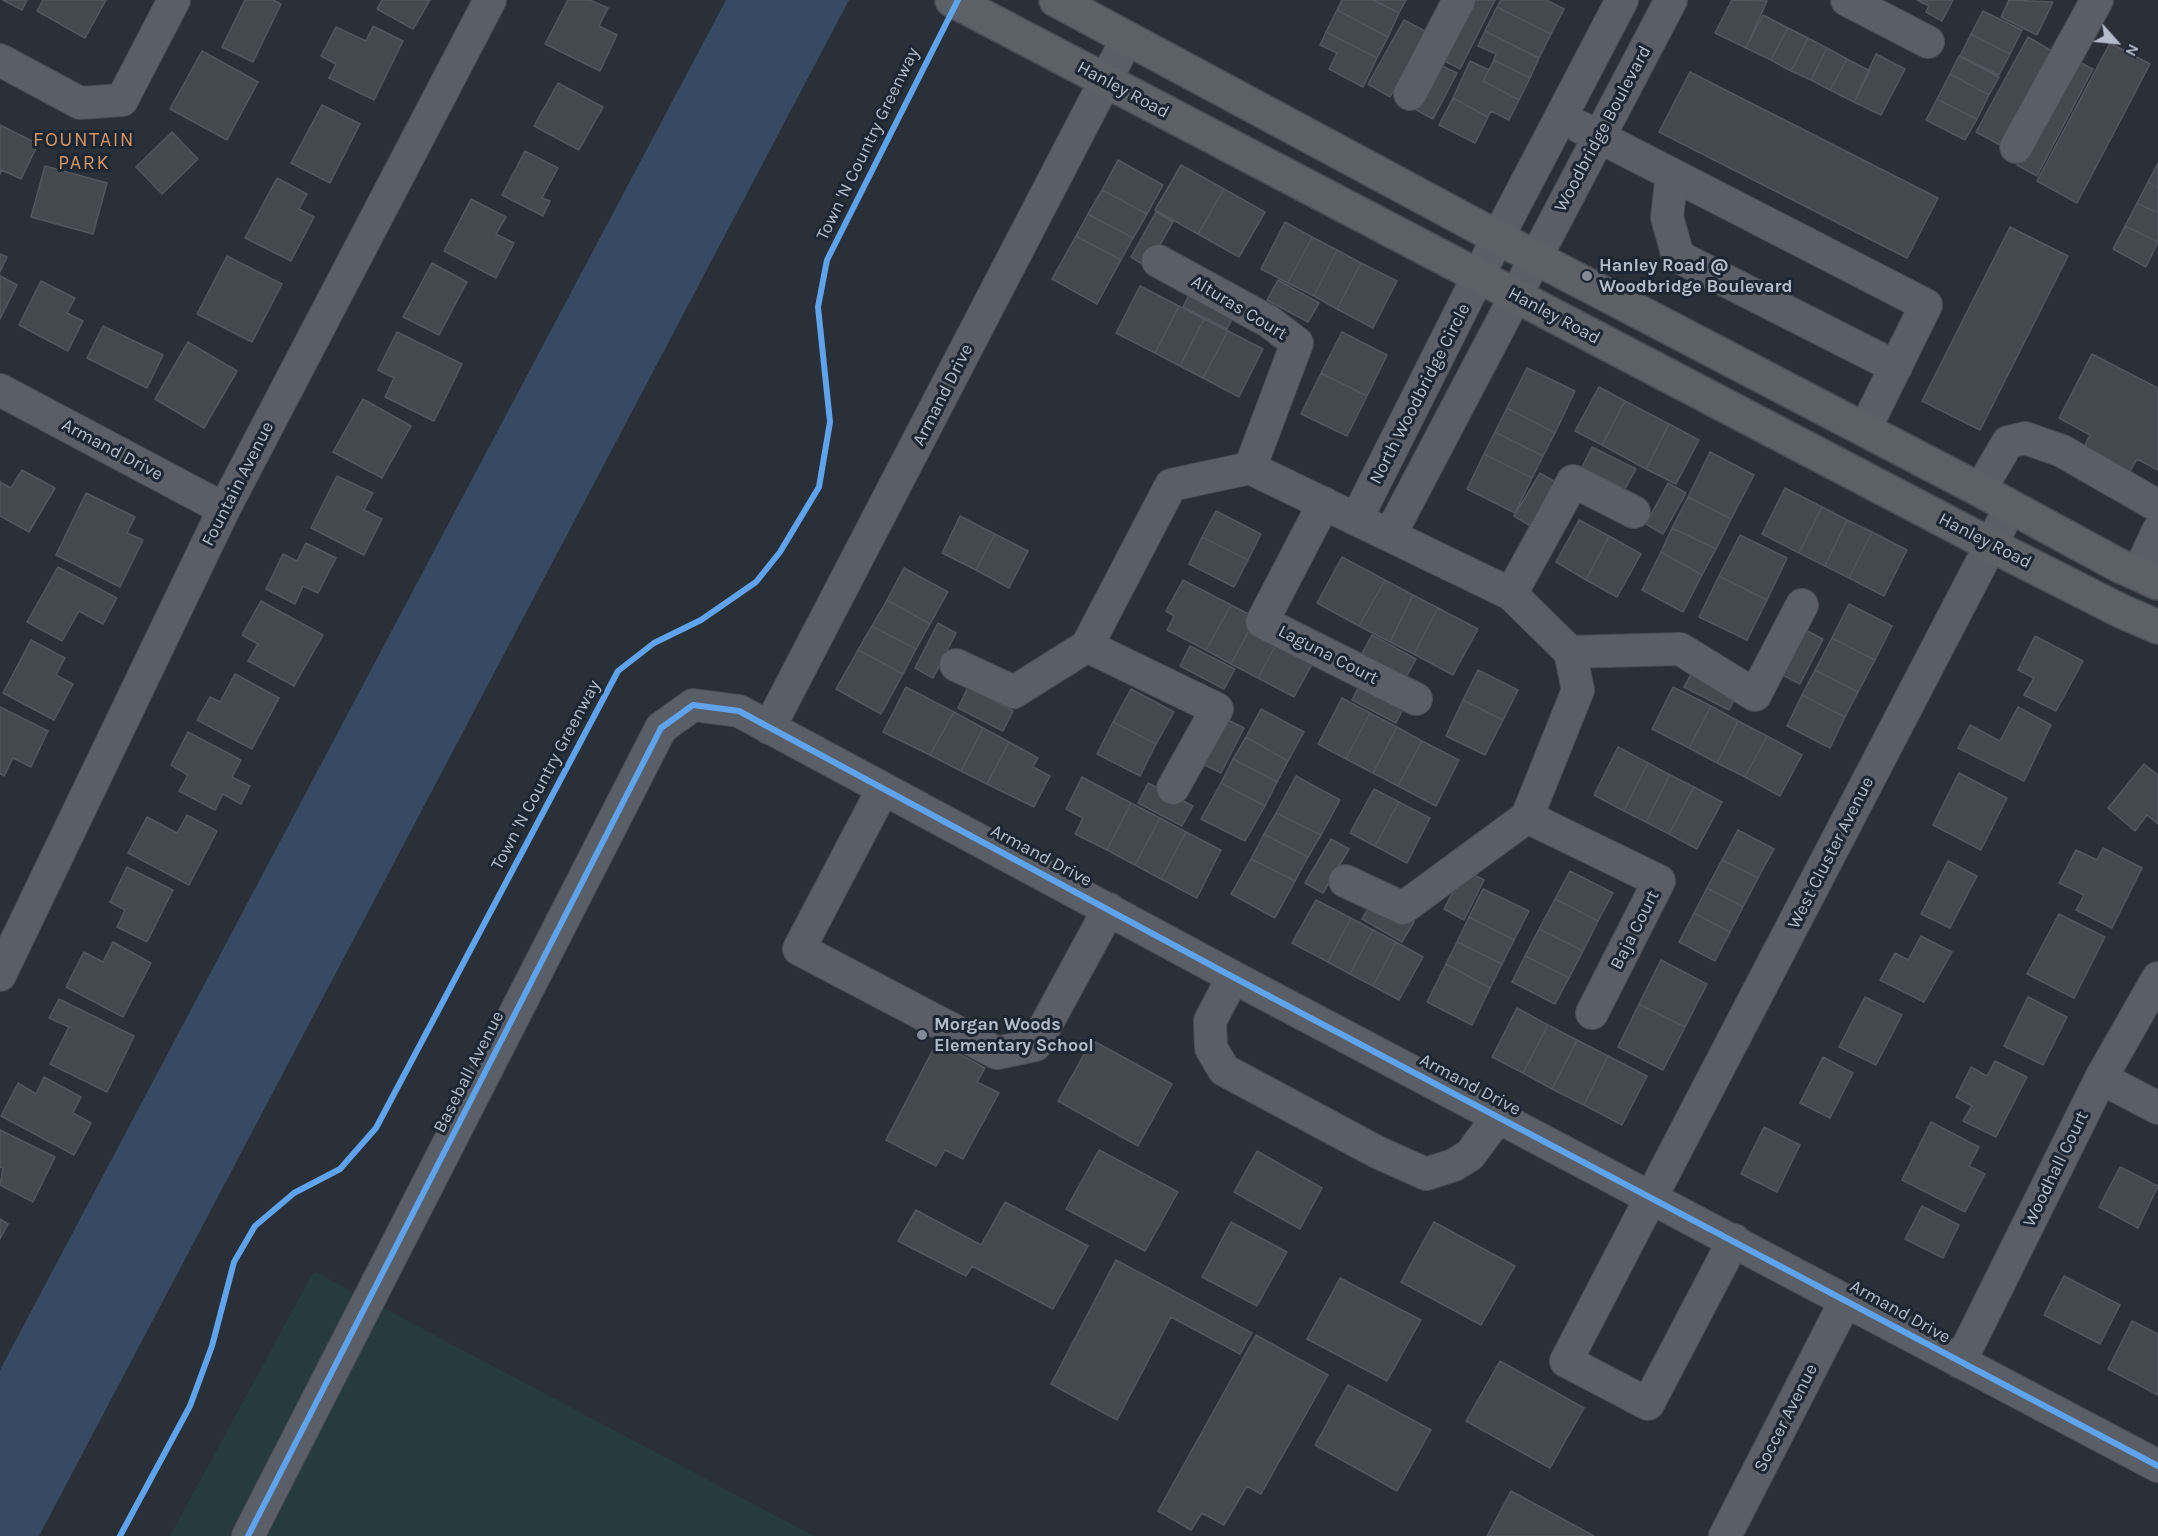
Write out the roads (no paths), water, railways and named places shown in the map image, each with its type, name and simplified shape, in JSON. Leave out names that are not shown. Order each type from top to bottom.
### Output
[{"type":"main road","name":"Hanley Road","points":[[952,0],[1991,545],[2121,611],[2158,627]]},
{"type":"main road","points":[[1056,0],[1536,258],[1865,429],[2010,508],[2148,578]]},
{"type":"street","points":[[0,60],[80,103],[122,100],[174,0]]},
{"type":"street","name":"Fountain Avenue","points":[[0,975],[224,509],[490,0]]},
{"type":"street","points":[[1410,94],[1459,0]]},
{"type":"street","points":[[1498,237],[1622,0]]},
{"type":"street","name":"Woodbridge Boulevard","points":[[1536,258],[1671,0]]},
{"type":"street","points":[[1847,0],[1928,42]]},
{"type":"street","points":[[2016,147],[2097,0]]},
{"type":"street","name":"Armand Drive","points":[[1127,39],[769,728],[1233,977],[2158,1466]]},
{"type":"street","points":[[1561,117],[1926,305],[1865,429]]},
{"type":"street","points":[[1672,175],[1667,217],[1677,253],[1683,259],[1896,367]]},
{"type":"street","name":"North Woodbridge Circle","points":[[1344,512],[1478,277],[1498,237]]},
{"type":"street","name":"North Woodbridge Circle","points":[[1390,535],[1536,258]]},
{"type":"street","name":"Alturas Court","points":[[1158,261],[1268,321],[1297,343],[1250,468]]},
{"type":"street","name":"Armand Drive","points":[[0,390],[224,509]]},
{"type":"street","points":[[1980,490],[2008,442],[2025,438],[2062,451],[2158,506]]},
{"type":"street","points":[[956,665],[1014,692],[1087,646],[1171,485],[1250,468],[1511,594],[1570,652],[1578,690],[1527,817],[1403,908],[1345,882]]},
{"type":"street","points":[[1511,594],[1573,481],[1634,512]]},
{"type":"street","name":"West Cluster Avenue","points":[[1734,1240],[1648,1404],[1566,1361],[2010,508]]},
{"type":"street","name":"Laguna Court","points":[[1344,512],[1262,622],[1416,699]]},
{"type":"street","points":[[2148,578],[2158,531]]},
{"type":"street","points":[[1570,652],[1680,649],[1755,695],[1803,605]]},
{"type":"street","points":[[1087,646],[1217,709],[1173,788]]},
{"type":"street","name":"Baseball Avenue","points":[[248,1536],[662,728],[693,705],[738,711],[769,728]]},
{"type":"street","points":[[883,789],[799,949],[809,955],[997,1053],[1035,1045],[1109,909]]},
{"type":"street","name":"Baja Court","points":[[1527,817],[1659,882],[1592,1013]]},
{"type":"street","points":[[1233,977],[1210,1021],[1211,1048],[1224,1070],[1377,1152],[1426,1174],[1454,1165],[1470,1155],[1498,1117]]},
{"type":"street","name":"Woodhall Court","points":[[1960,1362],[2101,1078],[2158,978]]},
{"type":"street","points":[[2101,1078],[2158,1108]]},
{"type":"street","name":"Soccer Avenue","points":[[1725,1536],[1846,1300]]},
{"type":"water","points":[[726,0],[849,0],[39,1536],[0,1536],[0,1370]]},
{"type":"place","name":"Hanley Road @ Woodbridge Boulevard","points":[[1587,276]]},
{"type":"place","name":"Morgan Woods Elementary School","points":[[922,1035]]},
{"type":"district","name":"FOUNTAIN PARK","points":[[84,152]]}]
